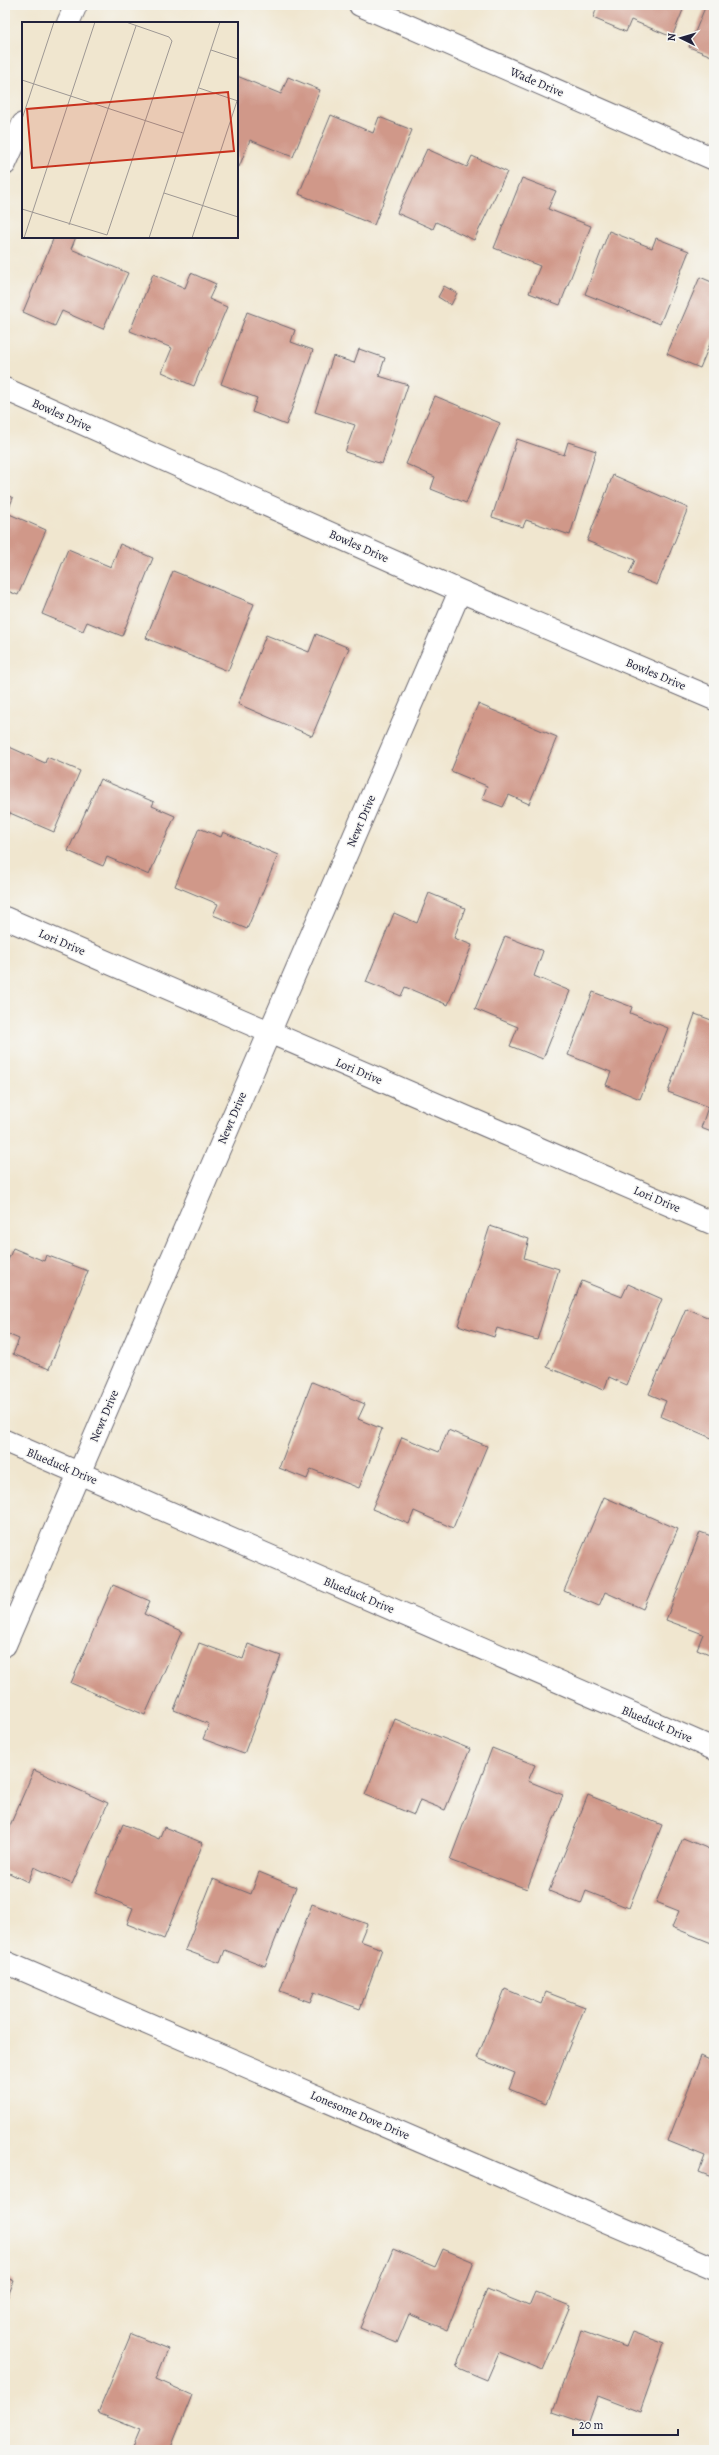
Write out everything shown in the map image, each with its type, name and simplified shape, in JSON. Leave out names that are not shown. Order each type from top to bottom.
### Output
[{"type":"street","points":[[68,22],[76,5]]},
{"type":"street","name":"Wade Drive","points":[[360,5],[714,159]]},
{"type":"street","points":[[5,164],[22,126]]},
{"type":"street","name":"Bowles Drive","points":[[5,389],[460,591],[714,699]]},
{"type":"street","name":"Newt Drive","points":[[5,1645],[460,591]]},
{"type":"street","name":"Lori Drive","points":[[5,918],[714,1224]]},
{"type":"street","name":"Blueduck Drive","points":[[5,1441],[714,1749]]},
{"type":"street","name":"Lonesome Dove Drive","points":[[5,1962],[714,2268]]},
{"type":"building","points":[[598,5],[685,5],[672,37],[631,20],[626,32],[593,18]]},
{"type":"building","points":[[706,5],[714,5],[714,57],[689,47]]},
{"type":"building","points":[[238,76],[281,94],[288,77],[320,90],[293,157],[250,140],[239,167]]},
{"type":"building","points":[[331,115],[373,133],[379,117],[412,130],[374,225],[299,194]]},
{"type":"building","points":[[427,149],[467,167],[472,156],[507,172],[474,240],[436,222],[433,229],[397,213]]},
{"type":"building","points":[[522,178],[556,191],[548,209],[591,226],[560,305],[529,293],[540,266],[494,248]]},
{"type":"building","points":[[609,231],[652,248],[656,238],[689,251],[660,324],[585,294]]},
{"type":"building","points":[[54,238],[76,238],[71,249],[128,273],[103,329],[62,311],[55,326],[23,312]]},
{"type":"building","points":[[191,273],[216,284],[209,299],[227,307],[194,386],[162,372],[172,348],[130,331],[153,274],[185,288]]},
{"type":"building","points":[[700,277],[714,283],[714,340],[712,339],[700,368],[667,354]]},
{"type":"building","points":[[444,286],[457,293],[451,305],[438,297]]},
{"type":"building","points":[[247,312],[295,330],[291,342],[313,350],[286,425],[252,412],[257,398],[221,384]]},
{"type":"building","points":[[359,349],[385,358],[379,376],[408,385],[382,464],[345,452],[355,425],[315,412],[333,356],[354,363]]},
{"type":"building","points":[[435,396],[500,423],[466,503],[431,489],[435,477],[406,464]]},
{"type":"building","points":[[517,439],[564,455],[568,442],[596,451],[570,535],[526,520],[523,527],[492,517]]},
{"type":"building","points":[[613,475],[688,508],[657,585],[629,574],[635,560],[587,541]]},
{"type":"building","points":[[5,494],[13,498],[7,513],[46,530],[18,595],[5,590]]},
{"type":"building","points":[[120,544],[153,558],[122,636],[87,622],[83,631],[42,614],[68,549],[111,567]]},
{"type":"building","points":[[173,571],[254,604],[228,671],[146,638]]},
{"type":"building","points":[[316,634],[349,648],[312,736],[238,704],[266,635],[309,652]]},
{"type":"building","points":[[478,704],[557,737],[529,804],[509,795],[503,807],[482,799],[487,786],[451,771]]},
{"type":"building","points":[[5,745],[45,763],[47,757],[80,771],[54,832],[10,813],[5,824]]},
{"type":"building","points":[[100,779],[154,802],[152,806],[175,816],[149,875],[107,857],[103,866],[68,851]]},
{"type":"building","points":[[199,828],[221,837],[223,832],[278,855],[247,929],[213,915],[218,904],[175,886]]},
{"type":"building","points":[[429,893],[465,908],[454,938],[472,945],[448,1005],[405,987],[401,996],[366,982],[394,913],[417,923]]},
{"type":"building","points":[[505,936],[543,951],[534,976],[570,991],[543,1059],[510,1046],[518,1027],[475,1009]]},
{"type":"building","points":[[593,992],[632,1007],[630,1013],[668,1028],[640,1099],[606,1085],[611,1072],[568,1055]]},
{"type":"building","points":[[695,1014],[714,1021],[714,1133],[701,1128],[708,1107],[668,1092]]},
{"type":"building","points":[[490,1226],[529,1239],[524,1258],[559,1269],[537,1340],[497,1328],[494,1337],[458,1325]]},
{"type":"building","points":[[13,1248],[44,1261],[46,1255],[88,1271],[49,1369],[13,1354],[19,1339],[5,1333],[5,1268]]},
{"type":"building","points":[[582,1281],[622,1297],[628,1284],[662,1299],[627,1385],[609,1377],[604,1390],[547,1367]]},
{"type":"building","points":[[686,1308],[714,1320],[714,1439],[660,1416],[666,1401],[649,1394]]},
{"type":"building","points":[[312,1382],[365,1404],[358,1419],[382,1429],[359,1488],[311,1469],[307,1479],[279,1468]]},
{"type":"building","points":[[448,1430],[487,1446],[453,1528],[414,1511],[409,1524],[372,1509],[402,1437],[439,1452]]},
{"type":"building","points":[[604,1497],[678,1529],[643,1609],[605,1592],[599,1606],[564,1591]]},
{"type":"building","points":[[700,1532],[714,1537],[714,1656],[697,1649],[703,1634],[666,1620]]},
{"type":"building","points":[[113,1585],[150,1601],[144,1614],[182,1631],[145,1715],[71,1683]]},
{"type":"building","points":[[199,1643],[243,1659],[248,1644],[281,1656],[244,1754],[203,1739],[209,1724],[174,1710]]},
{"type":"building","points":[[395,1719],[470,1749],[445,1810],[420,1800],[414,1815],[365,1795]]},
{"type":"building","points":[[492,1748],[535,1765],[528,1781],[563,1795],[527,1889],[450,1860]]},
{"type":"building","points":[[34,1770],[108,1803],[72,1884],[34,1867],[28,1882],[5,1871],[5,1837]]},
{"type":"building","points":[[588,1795],[662,1825],[629,1908],[586,1891],[581,1904],[549,1891]]},
{"type":"building","points":[[123,1824],[159,1839],[164,1827],[203,1843],[164,1939],[127,1924],[133,1908],[95,1893]]},
{"type":"building","points":[[683,1838],[714,1851],[714,1944],[672,1927],[679,1911],[656,1902]]},
{"type":"building","points":[[259,1872],[296,1887],[265,1966],[225,1950],[220,1963],[185,1950],[213,1879],[251,1894]]},
{"type":"building","points":[[312,1904],[367,1924],[360,1941],[382,1949],[360,2009],[314,1992],[310,2002],[280,1991]]},
{"type":"building","points":[[505,1989],[541,2004],[546,1992],[585,2007],[546,2104],[509,2089],[515,2073],[477,2058]]},
{"type":"building","points":[[701,2056],[714,2062],[714,2178],[699,2172],[705,2156],[668,2141]]},
{"type":"building","points":[[393,2249],[435,2267],[443,2249],[474,2262],[447,2330],[409,2314],[397,2343],[360,2328]]},
{"type":"building","points":[[5,2277],[14,2281],[5,2303]]},
{"type":"building","points":[[487,2289],[529,2306],[535,2292],[570,2306],[543,2370],[499,2352],[487,2380],[456,2367]]},
{"type":"building","points":[[581,2331],[626,2347],[632,2332],[664,2344],[640,2412],[598,2396],[588,2424],[553,2412]]},
{"type":"building","points":[[131,2334],[168,2349],[156,2379],[192,2395],[170,2450],[132,2449],[140,2430],[98,2413]]}]
